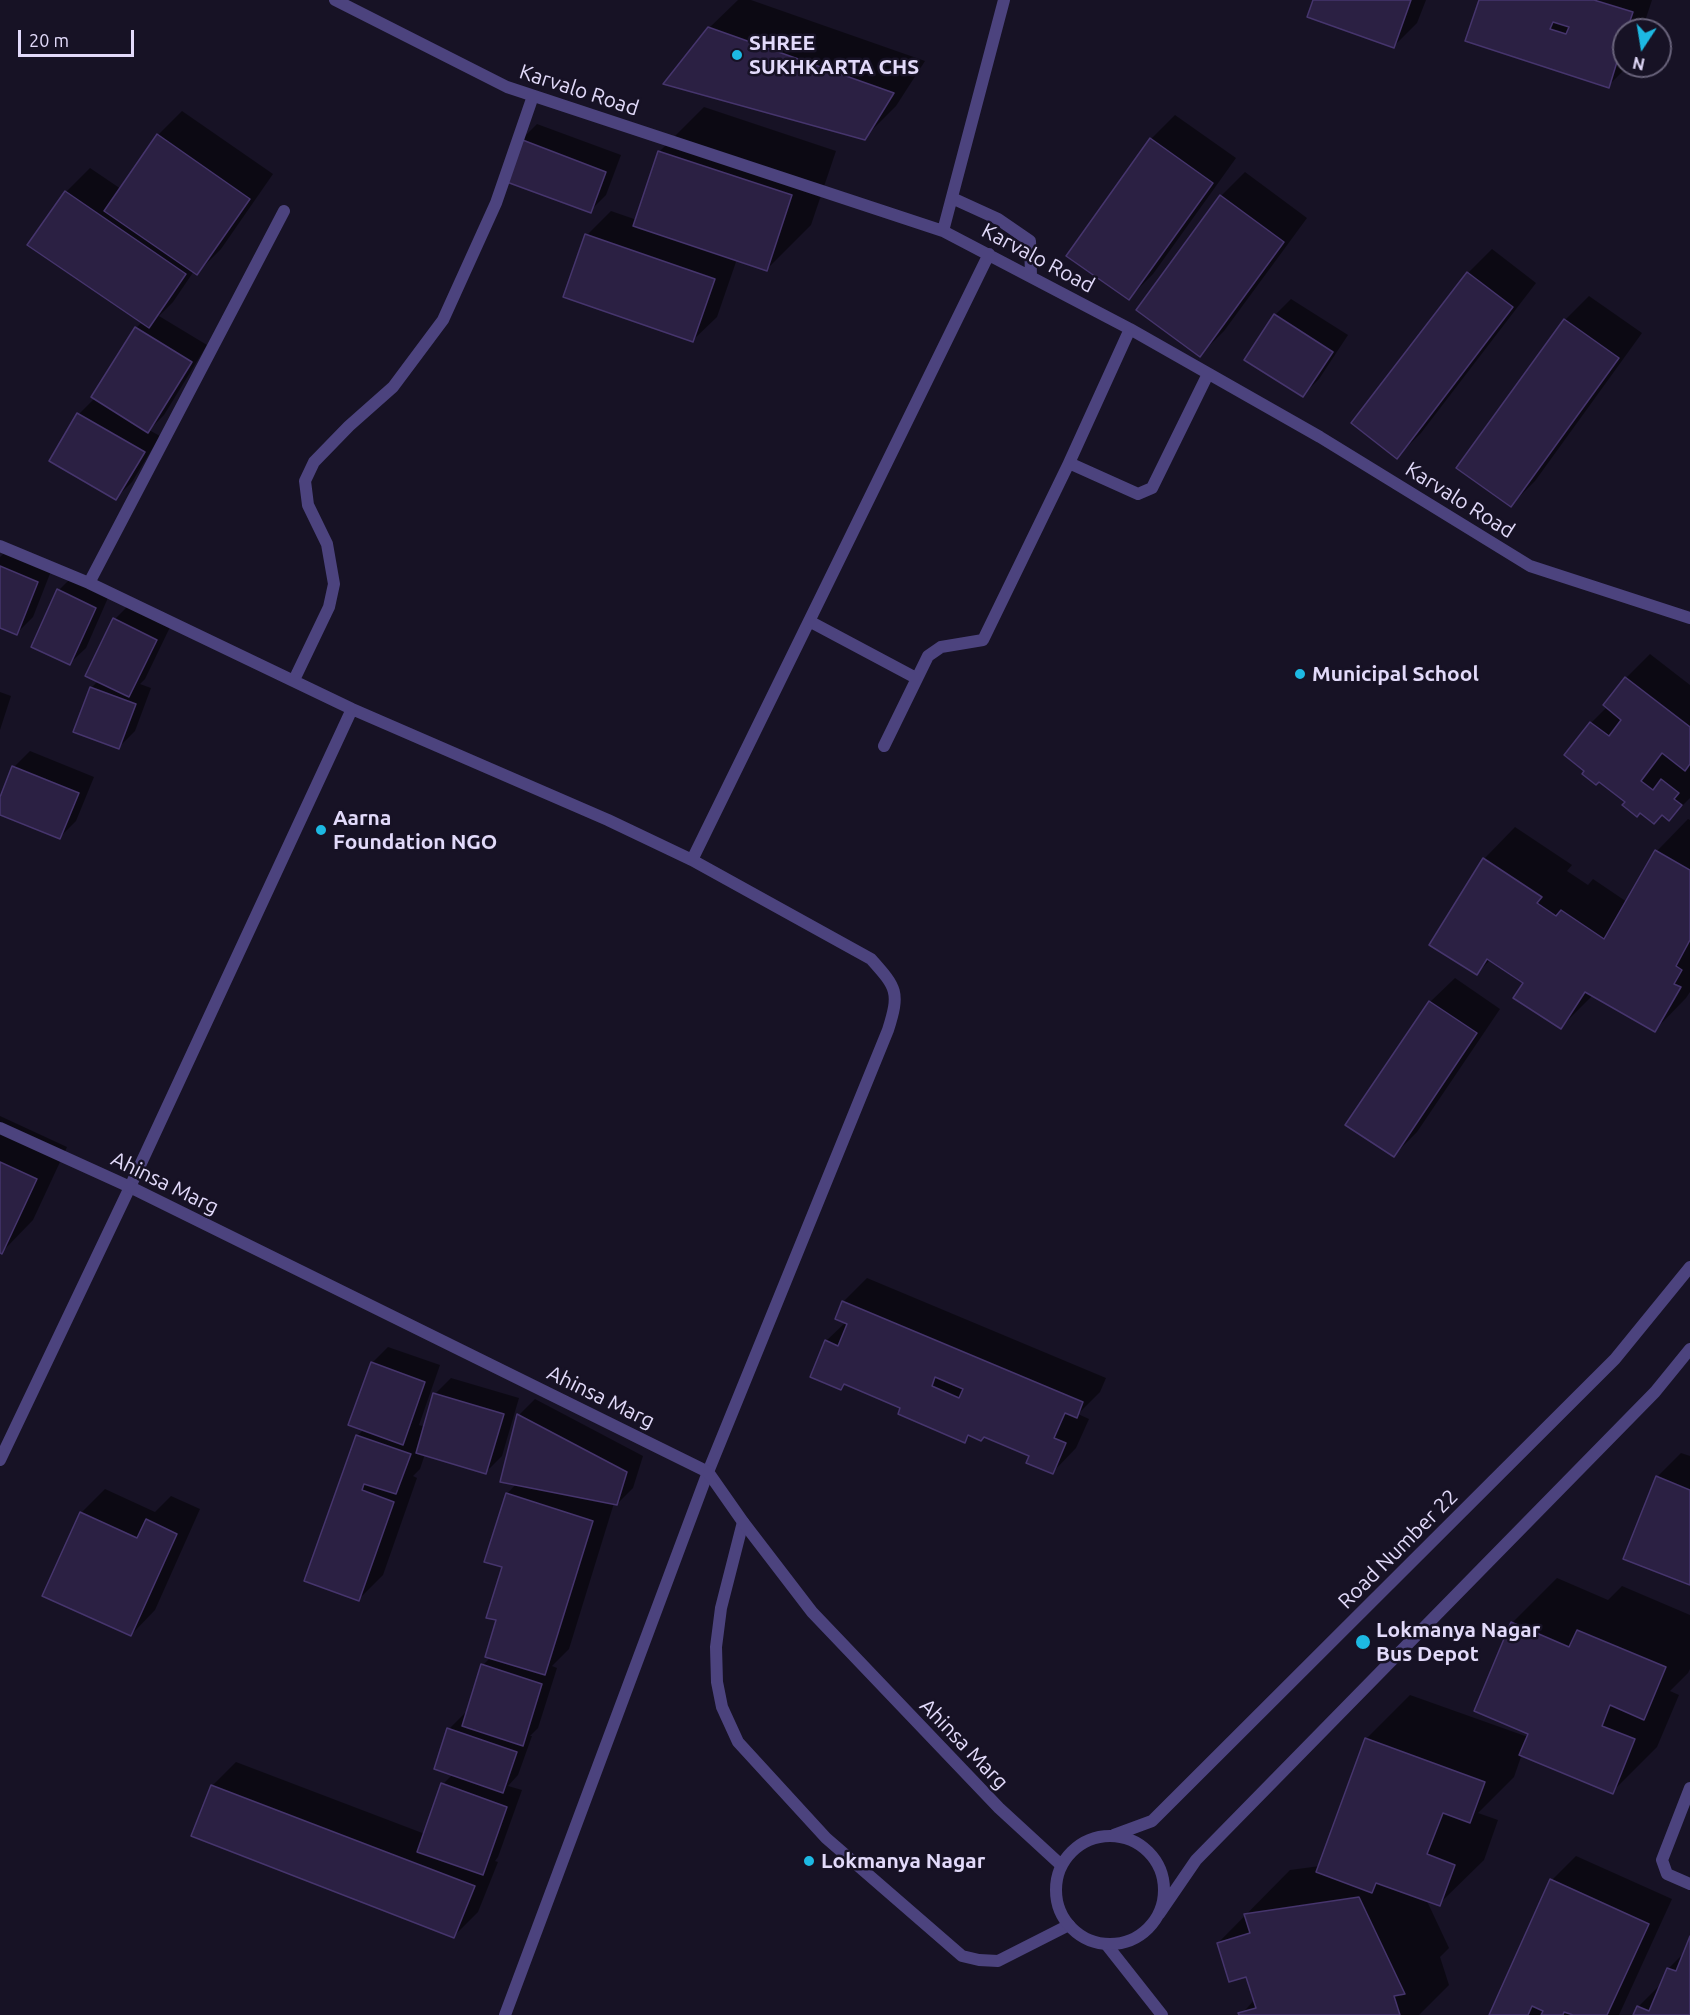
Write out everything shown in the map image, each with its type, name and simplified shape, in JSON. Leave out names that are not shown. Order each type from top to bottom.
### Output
[{"type":"street","name":"Karvalo Road","points":[[335,0],[507,87],[943,231],[1130,329],[1320,437],[1530,566],[1690,618]]},
{"type":"street","points":[[943,231],[1004,0]]},
{"type":"street","points":[[294,680],[329,607],[334,584],[327,544],[308,505],[305,481],[314,462],[349,426],[393,387],[443,320],[496,203],[533,96]]},
{"type":"street","points":[[952,198],[998,219],[1030,241],[1031,276]]},
{"type":"street","points":[[89,583],[284,211]]},
{"type":"street","points":[[692,860],[989,254]]},
{"type":"street","points":[[884,746],[928,656],[942,646],[983,640],[1069,463],[1130,329]]},
{"type":"street","points":[[1069,463],[1138,494],[1152,488],[1208,374]]},
{"type":"street","points":[[0,546],[89,583],[352,709],[608,820],[692,860],[871,959],[890,980],[894,991],[895,1007],[888,1030],[708,1472],[505,2015]]},
{"type":"street","points":[[809,621],[916,678]]},
{"type":"street","points":[[0,1460],[130,1187],[352,709]]},
{"type":"street","name":"Ahinsa Marg","points":[[0,1128],[130,1187],[708,1472],[812,1612],[999,1808],[1061,1865]]},
{"type":"street","name":"Road Number 22","points":[[1114,1835],[1152,1821],[1616,1359],[1690,1267]]},
{"type":"street","points":[[1159,1914],[1165,1894],[1162,1872],[1152,1854],[1135,1841],[1114,1835],[1093,1838],[1075,1848],[1061,1865],[1056,1888],[1058,1907],[1069,1925],[1085,1938],[1106,1944],[1127,1942],[1146,1931],[1159,1914],[1196,1860],[1655,1392],[1690,1349]]},
{"type":"street","points":[[743,1522],[721,1608],[716,1647],[720,1699],[738,1742],[826,1838],[962,1956],[998,1961],[1069,1925]]},
{"type":"street","points":[[1690,1788],[1662,1860],[1667,1874],[1690,1884]]},
{"type":"street","points":[[1106,1944],[1162,2015]]},
{"type":"building","points":[[1313,0],[1411,0],[1394,48],[1307,17]]},
{"type":"building","points":[[1479,0],[1594,0],[1633,12],[1631,18],[1612,18],[1612,78],[1609,88],[1465,41]],"holes":[[[1553,22],[1569,27],[1566,34],[1550,29]]]},
{"type":"building","name":"SHREE SUKHKARTA CHS","points":[[708,27],[894,93],[865,140],[663,84]]},
{"type":"building","points":[[157,134],[250,199],[197,275],[104,211]]},
{"type":"building","points":[[1150,138],[1213,183],[1129,300],[1066,256]]},
{"type":"building","points":[[520,139],[606,172],[591,213],[504,181]]},
{"type":"building","points":[[658,151],[792,195],[767,271],[633,226]]},
{"type":"building","points":[[65,191],[186,274],[149,328],[27,245]]},
{"type":"building","points":[[1220,195],[1284,242],[1200,357],[1136,310]]},
{"type":"building","points":[[585,234],[715,279],[693,342],[563,297]]},
{"type":"building","points":[[1467,272],[1513,307],[1397,459],[1351,423]]},
{"type":"building","points":[[1274,314],[1333,352],[1303,397],[1244,360]]},
{"type":"building","points":[[1564,319],[1619,358],[1511,507],[1456,468]]},
{"type":"building","points":[[135,327],[192,362],[148,433],[91,397]]},
{"type":"building","points":[[77,413],[145,452],[116,500],[49,461]]},
{"type":"building","points":[[0,566],[38,582],[17,635],[0,628]]},
{"type":"building","points":[[57,589],[96,608],[70,665],[31,647]]},
{"type":"building","points":[[113,618],[157,640],[129,697],[85,676]]},
{"type":"building","points":[[1625,677],[1690,727],[1690,764],[1685,771],[1662,753],[1641,781],[1653,790],[1661,779],[1679,793],[1674,799],[1682,805],[1669,821],[1662,815],[1654,824],[1640,813],[1637,817],[1622,805],[1625,802],[1599,782],[1596,785],[1582,774],[1584,771],[1564,755],[1590,722],[1609,736],[1621,720],[1603,705]]},
{"type":"building","points":[[90,687],[136,704],[119,749],[73,732]]},
{"type":"building","points":[[12,766],[79,793],[60,839],[0,815],[0,797]]},
{"type":"building","points":[[1655,850],[1690,870],[1690,940],[1676,966],[1682,970],[1674,984],[1681,987],[1655,1032],[1585,992],[1561,1029],[1513,998],[1523,983],[1487,959],[1477,975],[1429,945],[1483,858],[1542,897],[1537,903],[1556,916],[1561,910],[1604,939]]},
{"type":"building","points":[[1429,1001],[1477,1033],[1394,1157],[1345,1125]]},
{"type":"building","points":[[0,1162],[37,1179],[2,1254],[0,1253]]},
{"type":"building","points":[[842,1301],[1083,1402],[1077,1418],[1065,1413],[1054,1438],[1066,1443],[1053,1474],[1026,1463],[1029,1456],[984,1437],[981,1441],[968,1435],[965,1443],[898,1414],[900,1408],[844,1384],[841,1390],[810,1377],[825,1340],[838,1346],[847,1324],[835,1319]],"holes":[[[935,1377],[963,1389],[959,1398],[932,1386]]]},
{"type":"building","points":[[371,1362],[425,1382],[403,1445],[348,1425]]},
{"type":"building","points":[[433,1393],[504,1414],[486,1474],[416,1453]]},
{"type":"building","points":[[517,1414],[627,1472],[617,1505],[500,1482]]},
{"type":"building","points":[[356,1435],[411,1454],[396,1494],[364,1484],[362,1490],[394,1502],[359,1601],[304,1581]]},
{"type":"building","points":[[1656,1476],[1690,1490],[1690,1585],[1623,1559]]},
{"type":"building","points":[[506,1493],[593,1521],[545,1675],[485,1657],[496,1620],[486,1618],[502,1567],[484,1562]]},
{"type":"building","points":[[80,1512],[137,1538],[146,1519],[177,1534],[131,1636],[42,1596]]},
{"type":"building","points":[[1511,1622],[1569,1647],[1577,1630],[1666,1667],[1644,1720],[1610,1705],[1602,1726],[1635,1739],[1613,1794],[1519,1755],[1528,1734],[1474,1711]]},
{"type":"building","points":[[481,1664],[542,1684],[523,1746],[462,1726]]},
{"type":"building","points":[[447,1728],[517,1752],[503,1793],[434,1769]]},
{"type":"building","points":[[1365,1738],[1485,1782],[1470,1823],[1443,1813],[1427,1854],[1455,1865],[1440,1906],[1376,1883],[1372,1893],[1316,1872]]},
{"type":"building","points":[[441,1783],[507,1807],[483,1875],[417,1852]]},
{"type":"building","points":[[211,1785],[475,1886],[454,1938],[191,1836]]},
{"type":"building","points":[[1550,1879],[1649,1924],[1607,2015],[1573,2015],[1564,2012],[1563,2015],[1541,2015],[1543,2011],[1532,2006],[1528,2015],[1489,2015]]},
{"type":"building","points":[[1359,1897],[1405,1994],[1394,1996],[1400,2015],[1239,2015],[1238,2013],[1256,2008],[1246,1977],[1229,1982],[1217,1943],[1250,1933],[1244,1914]]},
{"type":"building","points":[[1690,1936],[1690,2015],[1633,2015],[1637,2006],[1649,2011],[1667,1968],[1676,1971]]},
{"type":"place","name":"SHREE SUKHKARTA CHS","points":[[737,55]]},
{"type":"place","name":"Municipal School","points":[[1300,674]]},
{"type":"place","name":"Aarna Foundation NGO","points":[[321,830]]},
{"type":"place","name":"Lokmanya Nagar Bus Depot","points":[[1363,1642]]},
{"type":"place","name":"Lokmanya Nagar","points":[[809,1861]]}]
